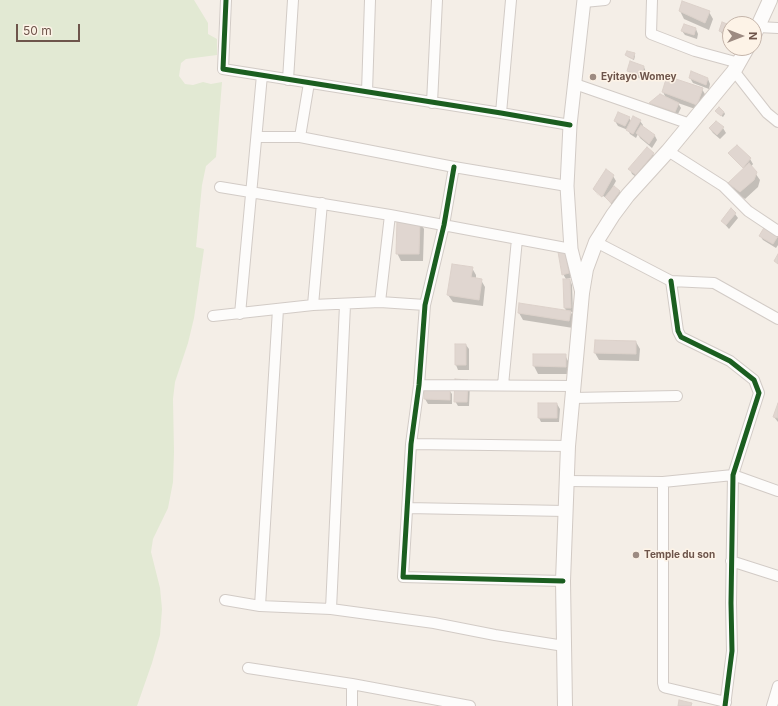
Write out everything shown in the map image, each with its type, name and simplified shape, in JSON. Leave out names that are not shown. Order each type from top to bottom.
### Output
[{"type":"main road","points":[[762,18],[770,0]]},
{"type":"main road","points":[[565,706],[563,581],[568,446],[582,293],[586,269],[596,242],[609,220],[628,195],[690,124],[736,67],[742,56]]},
{"type":"street","points":[[226,0],[223,69],[570,125]]},
{"type":"street","points":[[288,80],[293,0]]},
{"type":"street","points":[[367,92],[370,0]]},
{"type":"street","points":[[432,103],[437,0]]},
{"type":"street","points":[[501,113],[511,0]]},
{"type":"street","points":[[582,293],[571,249],[567,186],[570,125],[584,1],[605,0]]},
{"type":"street","points":[[652,0],[651,34],[736,67],[767,113],[778,122]]},
{"type":"street","points":[[762,30],[778,28]]},
{"type":"street","points":[[240,314],[262,76]]},
{"type":"street","points":[[300,137],[309,83]]},
{"type":"street","points":[[575,84],[690,124]]},
{"type":"street","points":[[257,137],[300,137],[454,167],[567,186]]},
{"type":"street","points":[[668,151],[724,186],[748,211],[778,231]]},
{"type":"street","points":[[454,167],[444,225],[425,304],[420,385],[411,444],[403,577],[563,581]]},
{"type":"street","points":[[220,186],[390,215],[571,249]]},
{"type":"street","points":[[313,305],[322,203]]},
{"type":"street","points":[[380,302],[390,215]]},
{"type":"street","points":[[503,385],[517,239]]},
{"type":"street","points":[[596,242],[671,281],[714,283],[778,319]]},
{"type":"street","points":[[663,482],[664,687],[725,704],[732,651],[732,475],[759,393],[754,380],[730,361],[681,337],[678,331],[671,281]]},
{"type":"street","points":[[213,316],[313,305],[380,302],[425,304]]},
{"type":"street","points":[[331,610],[345,304]]},
{"type":"street","points":[[260,606],[278,309]]},
{"type":"street","points":[[420,385],[503,385],[573,392],[676,396]]},
{"type":"street","points":[[411,444],[568,446]]},
{"type":"street","points":[[567,481],[663,482],[732,475],[778,491]]},
{"type":"street","points":[[407,508],[565,511]]},
{"type":"street","points":[[731,561],[778,576]]},
{"type":"street","points":[[226,600],[260,606],[331,610],[434,623],[564,646]]},
{"type":"street","points":[[248,668],[352,684],[470,706]]},
{"type":"street","points":[[352,684],[352,706]]},
{"type":"street","points":[[772,706],[778,686]]},
{"type":"green space","points":[[0,0],[194,0],[208,23],[208,34],[217,39],[217,55],[186,59],[181,63],[179,76],[185,84],[193,85],[203,82],[211,84],[222,82],[216,157],[206,166],[202,185],[196,247],[204,249],[194,318],[188,343],[175,382],[173,399],[173,482],[168,508],[153,539],[151,552],[160,588],[162,609],[160,635],[137,706],[0,706]]},
{"type":"building","points":[[682,1],[710,11],[705,23],[679,11]]},
{"type":"building","points":[[722,22],[722,32],[719,31]]},
{"type":"building","points":[[684,24],[696,28],[694,35],[681,31]]},
{"type":"building","points":[[627,51],[635,53],[633,59],[625,55]]},
{"type":"building","points":[[630,61],[644,66],[642,76],[627,71]]},
{"type":"building","points":[[691,71],[708,78],[706,85],[689,78]]},
{"type":"building","points":[[667,76],[703,88],[697,105],[662,92]]},
{"type":"building","points":[[660,94],[679,103],[675,112],[649,103]]},
{"type":"building","points":[[719,107],[724,112],[721,116],[715,111]]},
{"type":"building","points":[[618,112],[630,117],[625,126],[614,121]]},
{"type":"building","points":[[633,116],[641,120],[633,134],[626,130]]},
{"type":"building","points":[[716,121],[724,127],[717,135],[709,128]]},
{"type":"building","points":[[641,125],[655,135],[649,144],[636,133]]},
{"type":"building","points":[[737,145],[751,158],[743,168],[728,153]]},
{"type":"building","points":[[647,147],[654,153],[636,175],[628,169]]},
{"type":"building","points":[[749,163],[757,172],[754,180],[740,192],[728,183]]},
{"type":"building","points":[[606,169],[614,175],[602,197],[593,189]]},
{"type":"building","points":[[614,186],[620,191],[611,203],[605,197]]},
{"type":"building","points":[[731,208],[736,213],[726,225],[721,221]]},
{"type":"building","points":[[397,220],[420,221],[419,254],[396,254]]},
{"type":"building","points":[[765,226],[778,236],[773,244],[759,236]]},
{"type":"building","points":[[565,251],[569,273],[562,275],[558,252]]},
{"type":"building","points":[[778,254],[778,264],[774,261]]},
{"type":"building","points":[[452,264],[473,267],[471,277],[482,279],[479,300],[447,295]]},
{"type":"building","points":[[563,279],[570,279],[571,308],[564,308]]},
{"type":"building","points":[[519,303],[571,311],[569,321],[518,313]]},
{"type":"building","points":[[595,340],[636,341],[636,354],[594,353]]},
{"type":"building","points":[[455,344],[466,344],[466,365],[455,365]]},
{"type":"building","points":[[533,354],[566,354],[566,367],[533,366]]},
{"type":"building","points":[[455,379],[468,380],[467,402],[454,402]]},
{"type":"building","points":[[424,388],[450,389],[450,400],[424,399]]},
{"type":"building","points":[[538,403],[557,403],[557,418],[538,418]]},
{"type":"building","points":[[778,403],[778,418],[773,417]]},
{"type":"building","points":[[679,700],[692,703],[691,706],[678,706]]},
{"type":"cycle path","points":[[226,0],[223,69],[570,125]]},
{"type":"cycle path","points":[[454,167],[444,225],[425,305],[419,385],[411,444],[403,577],[563,581]]},
{"type":"cycle path","points":[[671,281],[678,331],[681,337],[730,361],[754,380],[759,393],[733,475],[731,603],[732,651],[725,706]]},
{"type":"place","name":"Eyitayo Womey","points":[[593,77]]},
{"type":"place","name":"Temple du son","points":[[636,555]]}]
